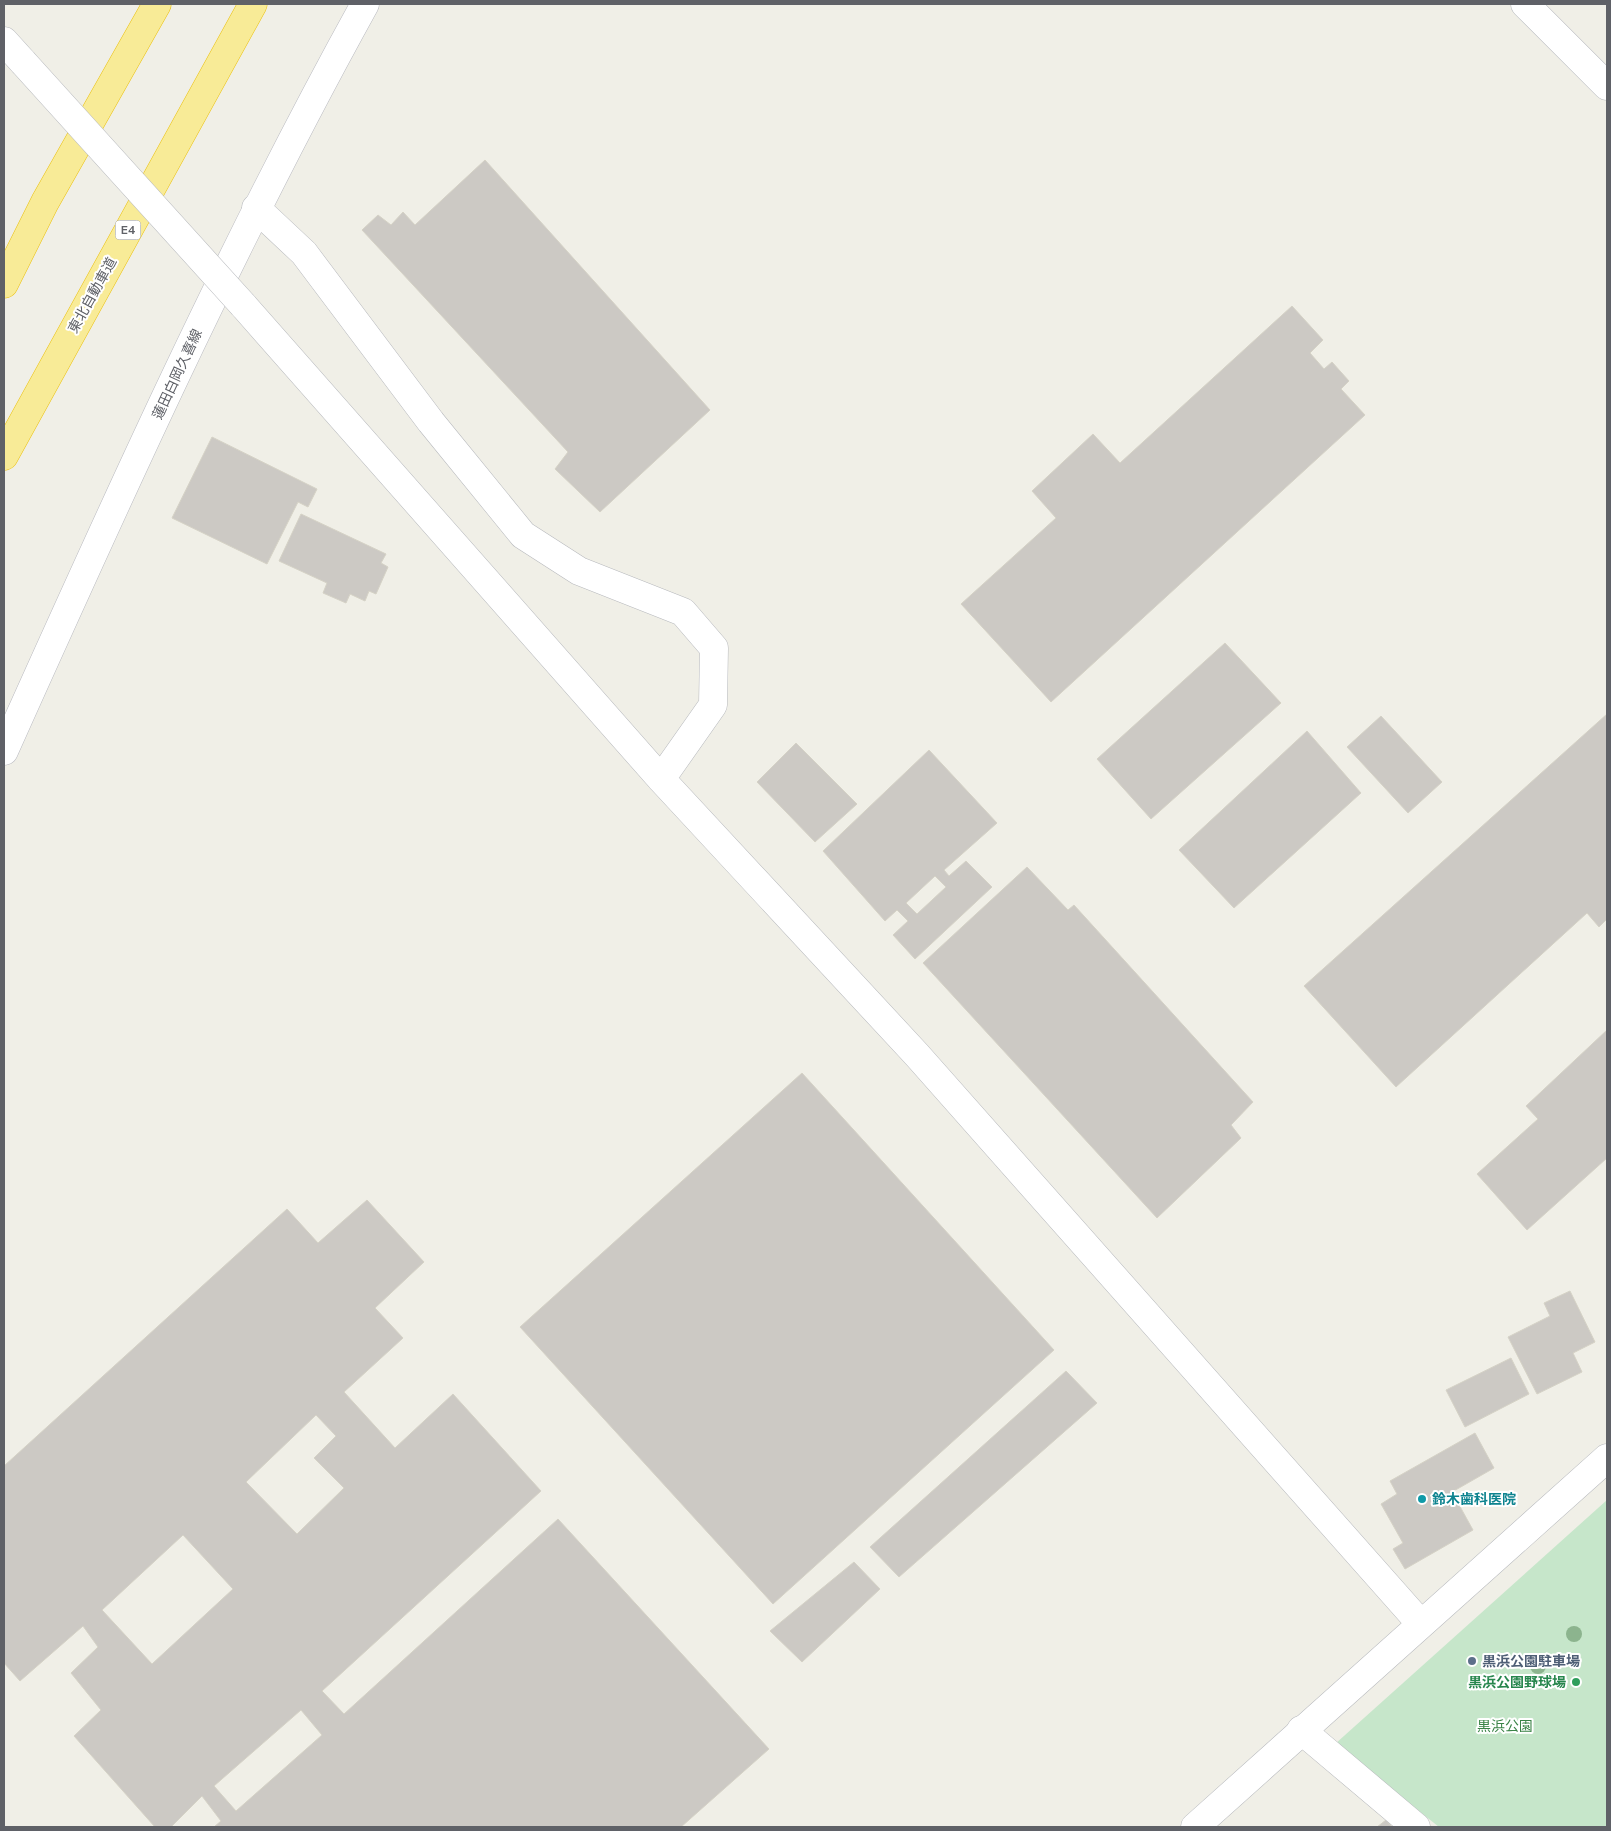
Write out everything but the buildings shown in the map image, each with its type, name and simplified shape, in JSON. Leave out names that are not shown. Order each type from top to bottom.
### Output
[{"type":"highway","points":[[4,284],[45,202],[157,4]]},
{"type":"highway","name":"東北自動車道","points":[[4,456],[253,4]]},
{"type":"street","name":"蓮田白岡久喜線","points":[[4,751],[114,506],[256,208],[365,4]]},
{"type":"street","points":[[1525,4],[1607,86]]},
{"type":"street","points":[[4,41],[243,305],[661,779],[917,1055],[1421,1624]]},
{"type":"street","points":[[256,208],[304,253],[431,422],[523,535],[579,571],[682,612],[714,648],[713,705],[661,779]]},
{"type":"street","points":[[1195,1827],[1301,1730],[1607,1458]]},
{"type":"street","points":[[1301,1730],[1416,1827]]},
{"type":"green space","name":"黒浜公園","points":[[1607,1500],[1607,1827],[1439,1827],[1335,1744]]},
{"type":"place","name":"鈴木歯科医院","points":[[1422,1499]]},
{"type":"place","name":"黒浜公園駐車場","points":[[1472,1661]]},
{"type":"place","name":"黒浜公園野球場","points":[[1576,1682]]}]
